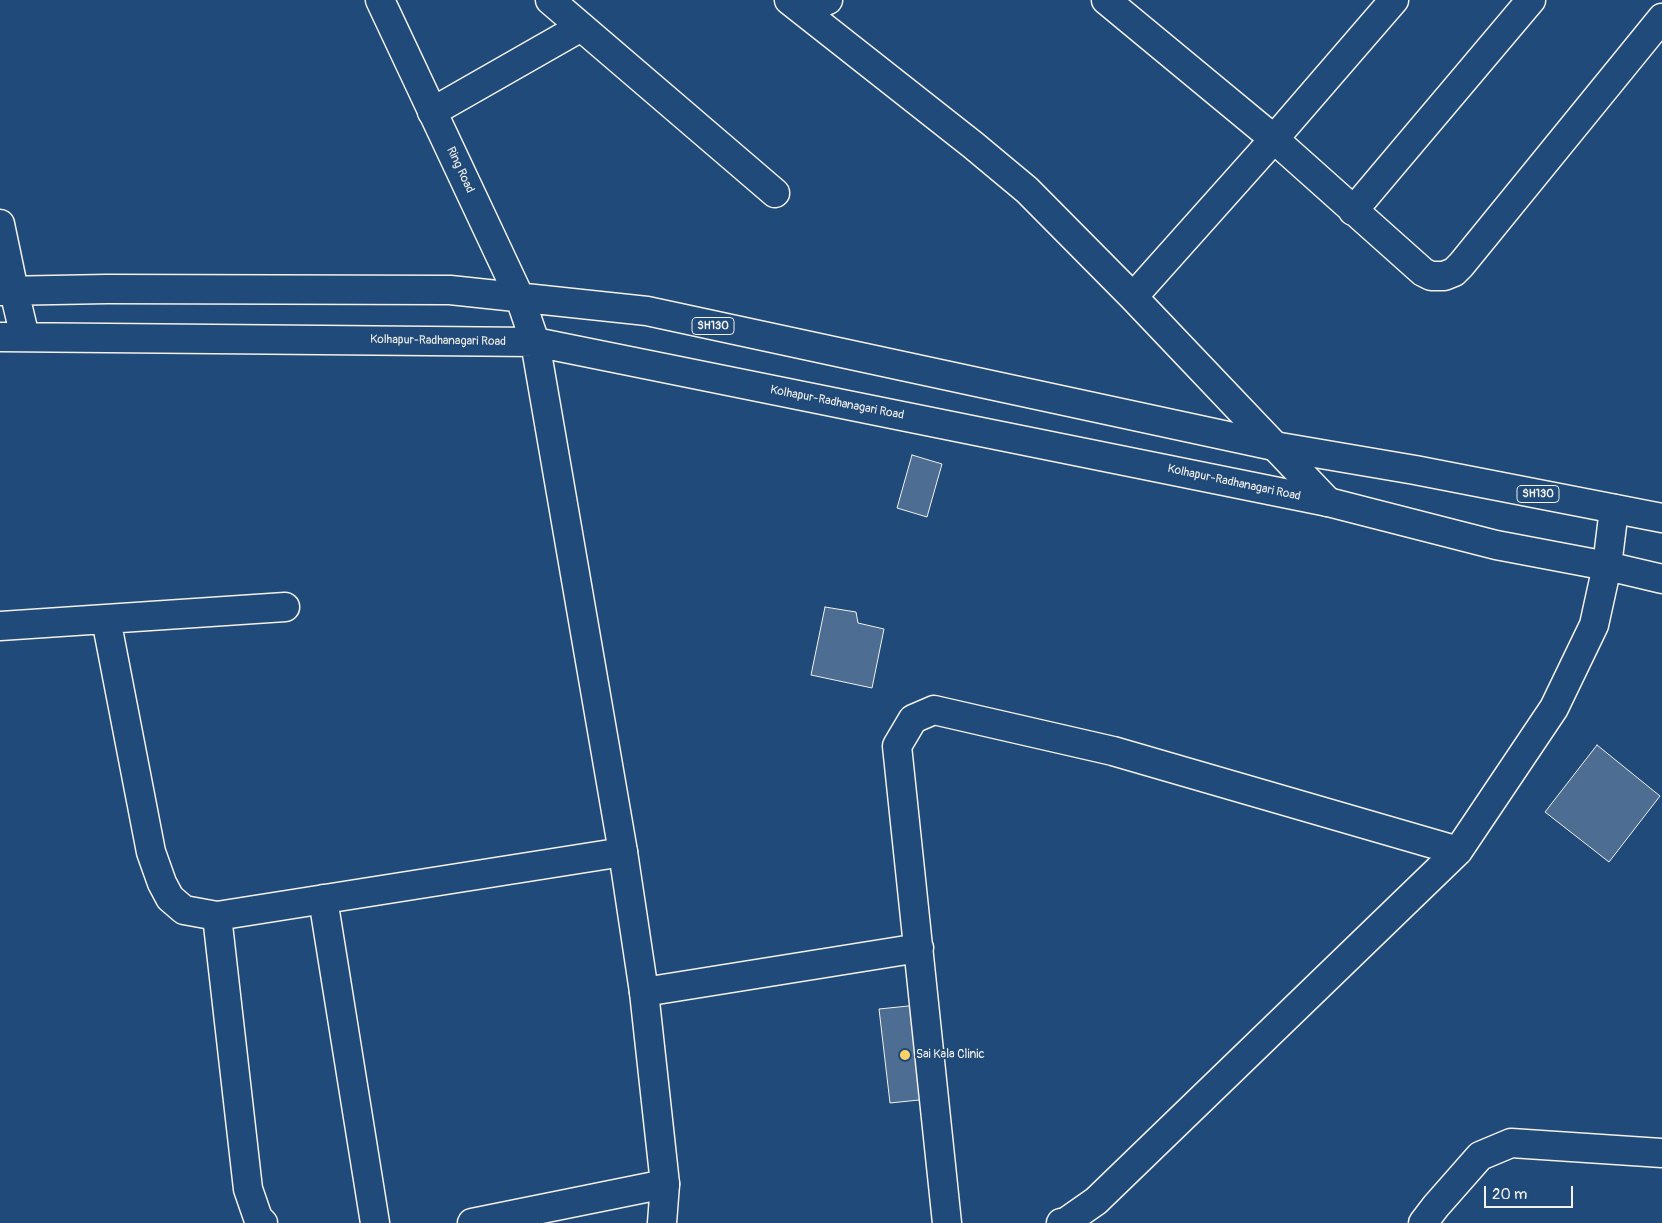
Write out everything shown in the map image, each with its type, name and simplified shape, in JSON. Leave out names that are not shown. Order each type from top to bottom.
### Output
[{"type":"street","name":"Ring Road","points":[[380,0],[520,298],[535,342],[623,852],[644,992],[665,1184],[662,1223]]},
{"type":"street","points":[[550,0],[775,192]]},
{"type":"street","points":[[796,5],[828,0]]},
{"type":"street","points":[[1106,0],[1274,140],[1423,272],[1431,276],[1444,276],[1454,272],[1476,248],[1662,18]]},
{"type":"street","points":[[1133,297],[1274,140],[1394,0]]},
{"type":"street","points":[[1353,211],[1531,0]]},
{"type":"street","points":[[796,5],[1027,190],[1133,297],[1328,502]]},
{"type":"street","points":[[432,112],[582,28]]},
{"type":"street","points":[[0,224],[13,337]]},
{"type":"street","name":"SH130","points":[[7,291],[107,289],[450,290],[647,311],[1274,446],[1414,470],[1662,518]]},
{"type":"street","name":"Kolhapur-Radhanagari Road","points":[[13,337],[535,342],[1328,502],[1496,545],[1607,566],[1662,579]]},
{"type":"street","points":[[1061,1223],[1066,1222],[1096,1201],[1458,851],[1554,708],[1594,625],[1607,566],[1614,509]]},
{"type":"street","points":[[0,626],[285,607]]},
{"type":"street","points":[[106,619],[151,852],[162,883],[170,898],[184,910],[217,916],[623,852]]},
{"type":"street","points":[[947,1223],[897,746],[913,719],[934,710],[1113,751],[1458,851]]},
{"type":"street","points":[[323,899],[375,1223]]},
{"type":"street","points":[[217,916],[248,1189],[258,1218],[263,1223]]},
{"type":"street","points":[[644,992],[919,948]]},
{"type":"street","points":[[1423,1223],[1480,1156],[1511,1143],[1662,1153]]},
{"type":"street","points":[[472,1223],[665,1184]]},
{"type":"building","points":[[912,455],[942,464],[927,517],[897,508]]},
{"type":"building","points":[[825,607],[856,612],[858,623],[884,629],[872,688],[811,675]]},
{"type":"building","points":[[1597,745],[1660,796],[1609,862],[1545,812]]},
{"type":"building","points":[[918,1005],[929,1099],[890,1103],[879,1009]]},
{"type":"place","name":"Sai Kala Clinic","points":[[905,1055]]}]
